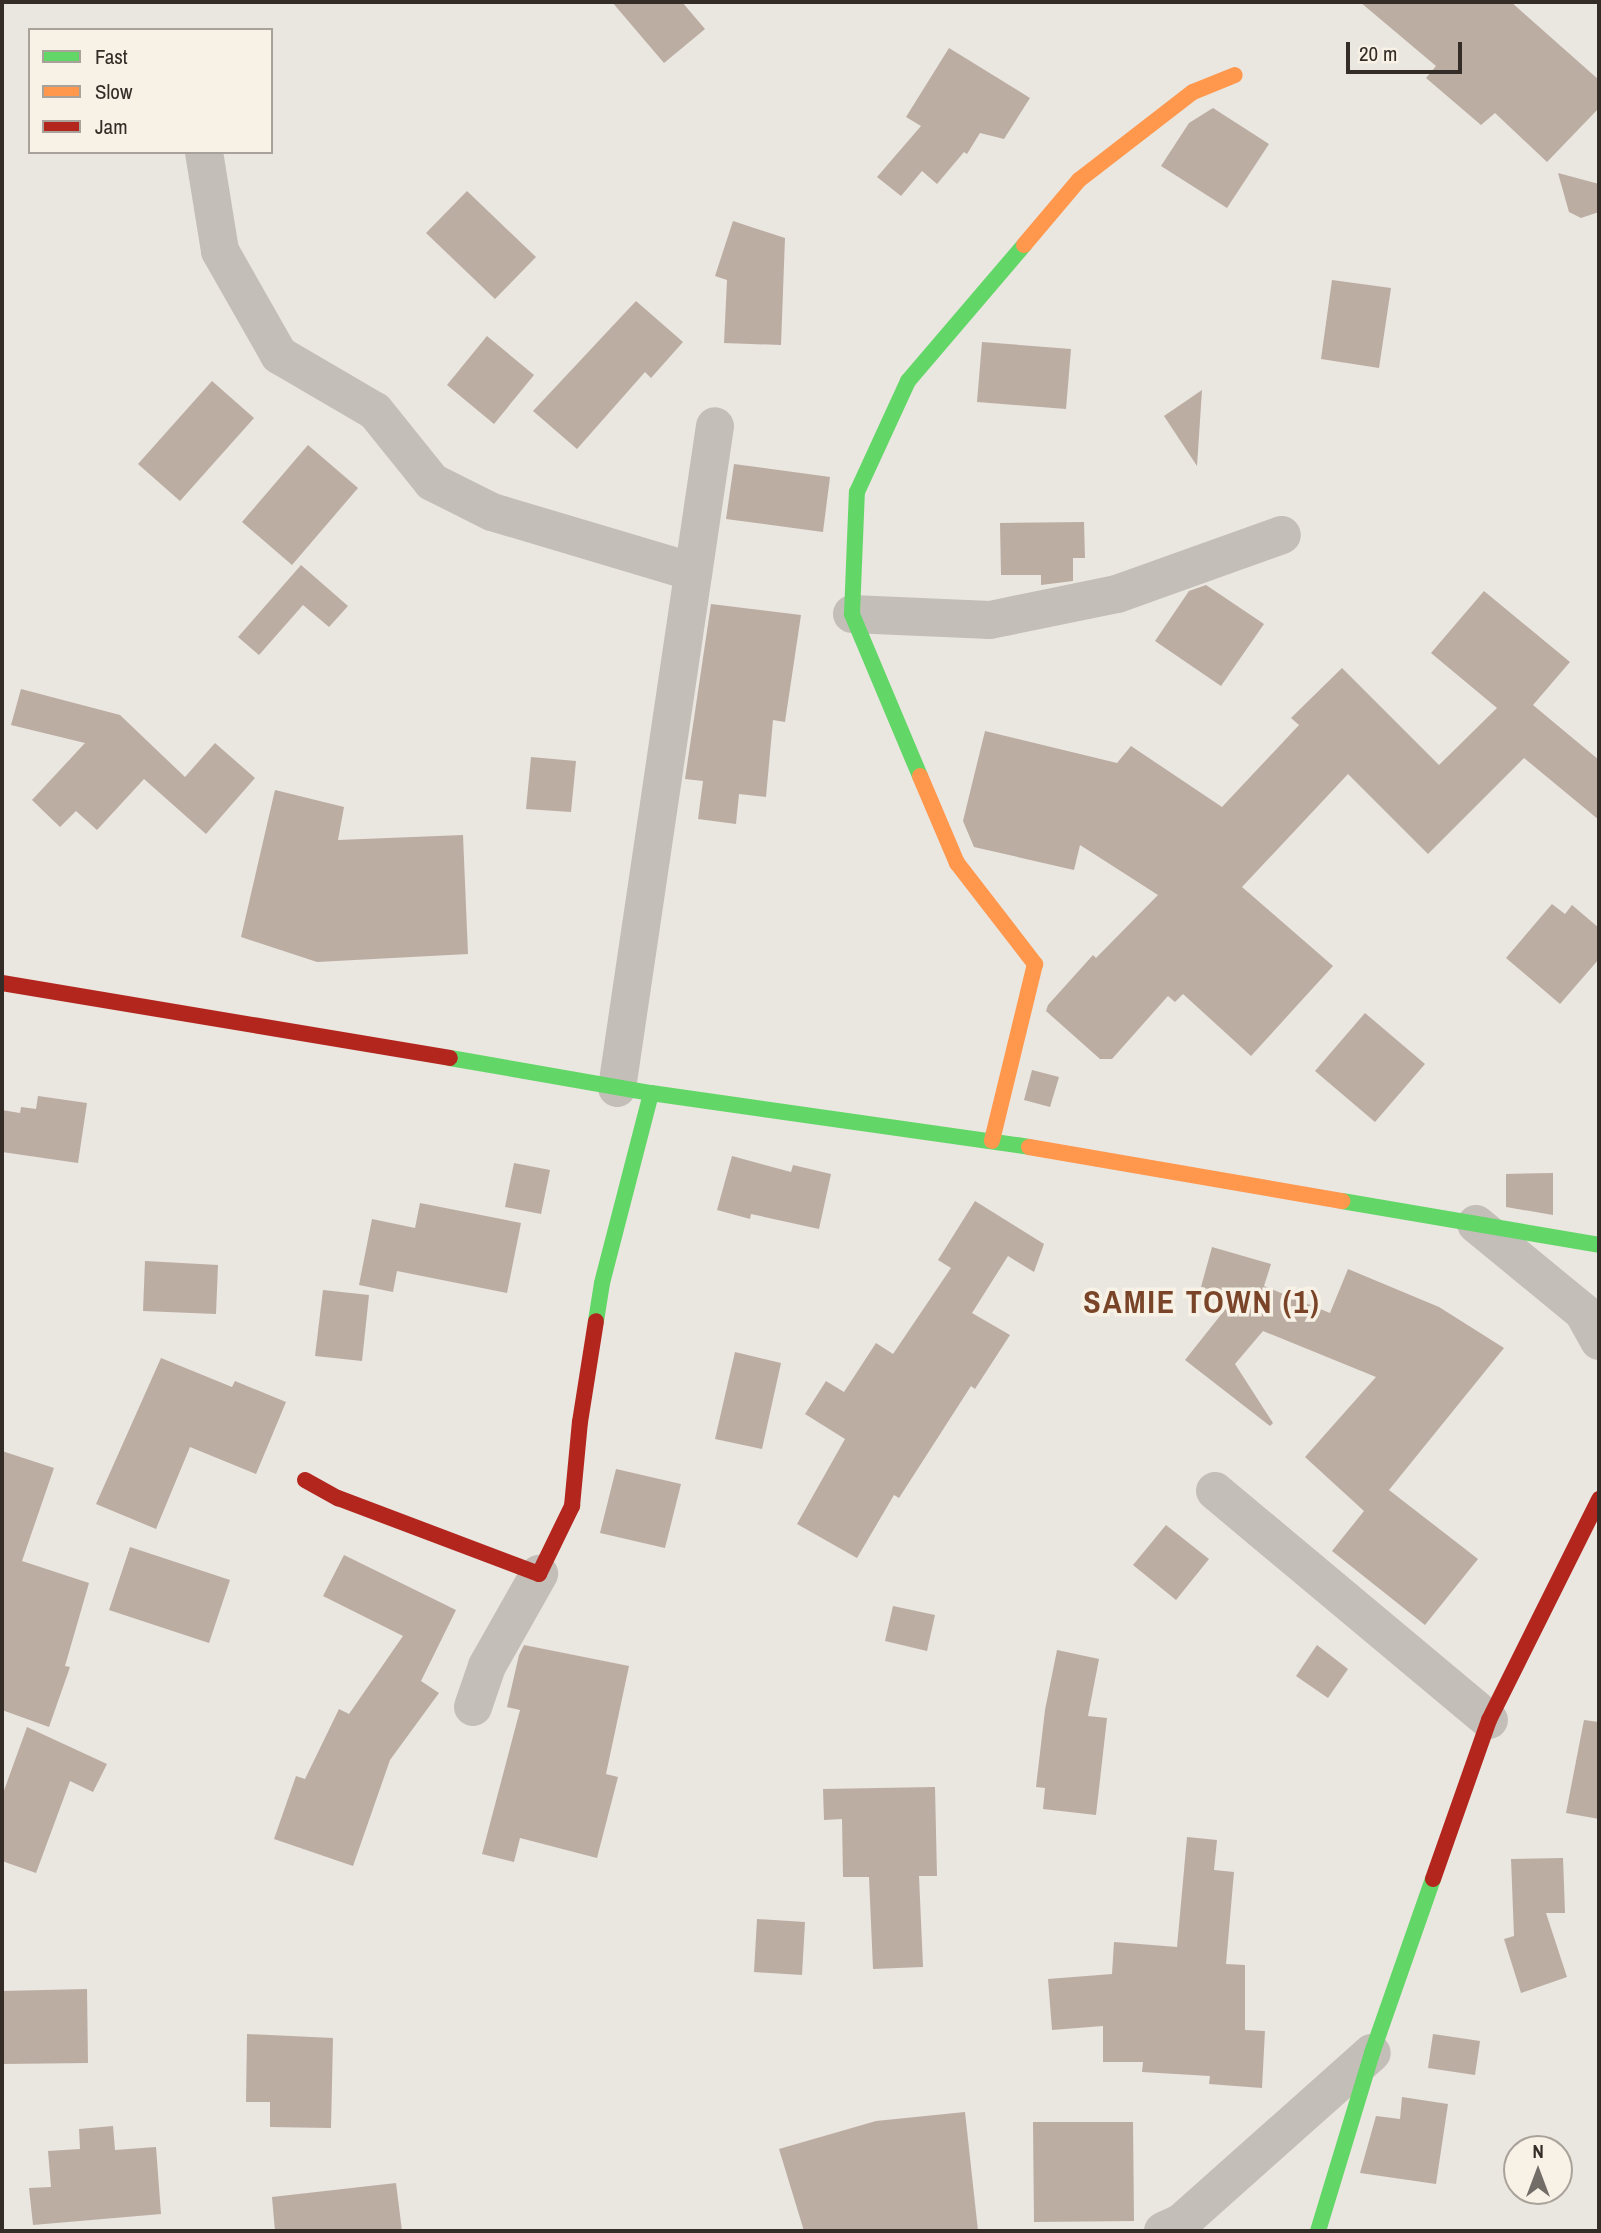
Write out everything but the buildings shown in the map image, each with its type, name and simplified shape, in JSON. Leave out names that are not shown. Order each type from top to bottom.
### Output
[{"type":"street","points":[[992,1141],[1035,964],[957,863],[852,614],[857,492],[908,381],[1079,180],[1193,92],[1235,75]]},
{"type":"street","points":[[204,154],[220,251],[279,355],[375,411],[432,482],[492,512],[693,572]]},
{"type":"street","points":[[472,1707],[487,1666],[572,1506],[580,1422],[634,1090],[693,572],[715,426]]},
{"type":"street","points":[[852,614],[990,620],[1117,594],[1282,536]]},
{"type":"street","points":[[2,983],[61,990],[634,1090],[992,1141],[1599,1245]]},
{"type":"street","points":[[1476,1224],[1583,1312],[1599,1341]]},
{"type":"street","points":[[305,1480],[338,1498],[538,1574]]},
{"type":"street","points":[[1215,1491],[1489,1720]]},
{"type":"street","points":[[1318,2231],[1372,2053],[1489,1720],[1599,1499]]},
{"type":"street","points":[[1163,2231],[1182,2222],[1372,2053]]},
{"type":"traffic: fast","points":[[920,776],[852,614],[857,492],[908,381],[1024,245]]},
{"type":"traffic: fast","points":[[450,1058],[651,1093],[1029,1147]]},
{"type":"traffic: fast","points":[[596,1321],[602,1283],[651,1093]]},
{"type":"traffic: fast","points":[[1342,1201],[1599,1245]]},
{"type":"traffic: fast","points":[[1318,2231],[1372,2053],[1433,1879]]},
{"type":"traffic: slow","points":[[1024,245],[1079,180],[1193,92],[1235,75]]},
{"type":"traffic: slow","points":[[920,776],[957,863],[1035,964],[992,1141]]},
{"type":"traffic: slow","points":[[1029,1147],[1342,1201]]},
{"type":"traffic: jam","points":[[2,983],[450,1058]]},
{"type":"traffic: jam","points":[[305,1480],[338,1498],[539,1574],[572,1506],[580,1422],[596,1321]]},
{"type":"traffic: jam","points":[[1433,1879],[1489,1720],[1599,1499]]},
{"type":"district","name":"SAMIE TOWN (1)","points":[[1202,1302]]}]
